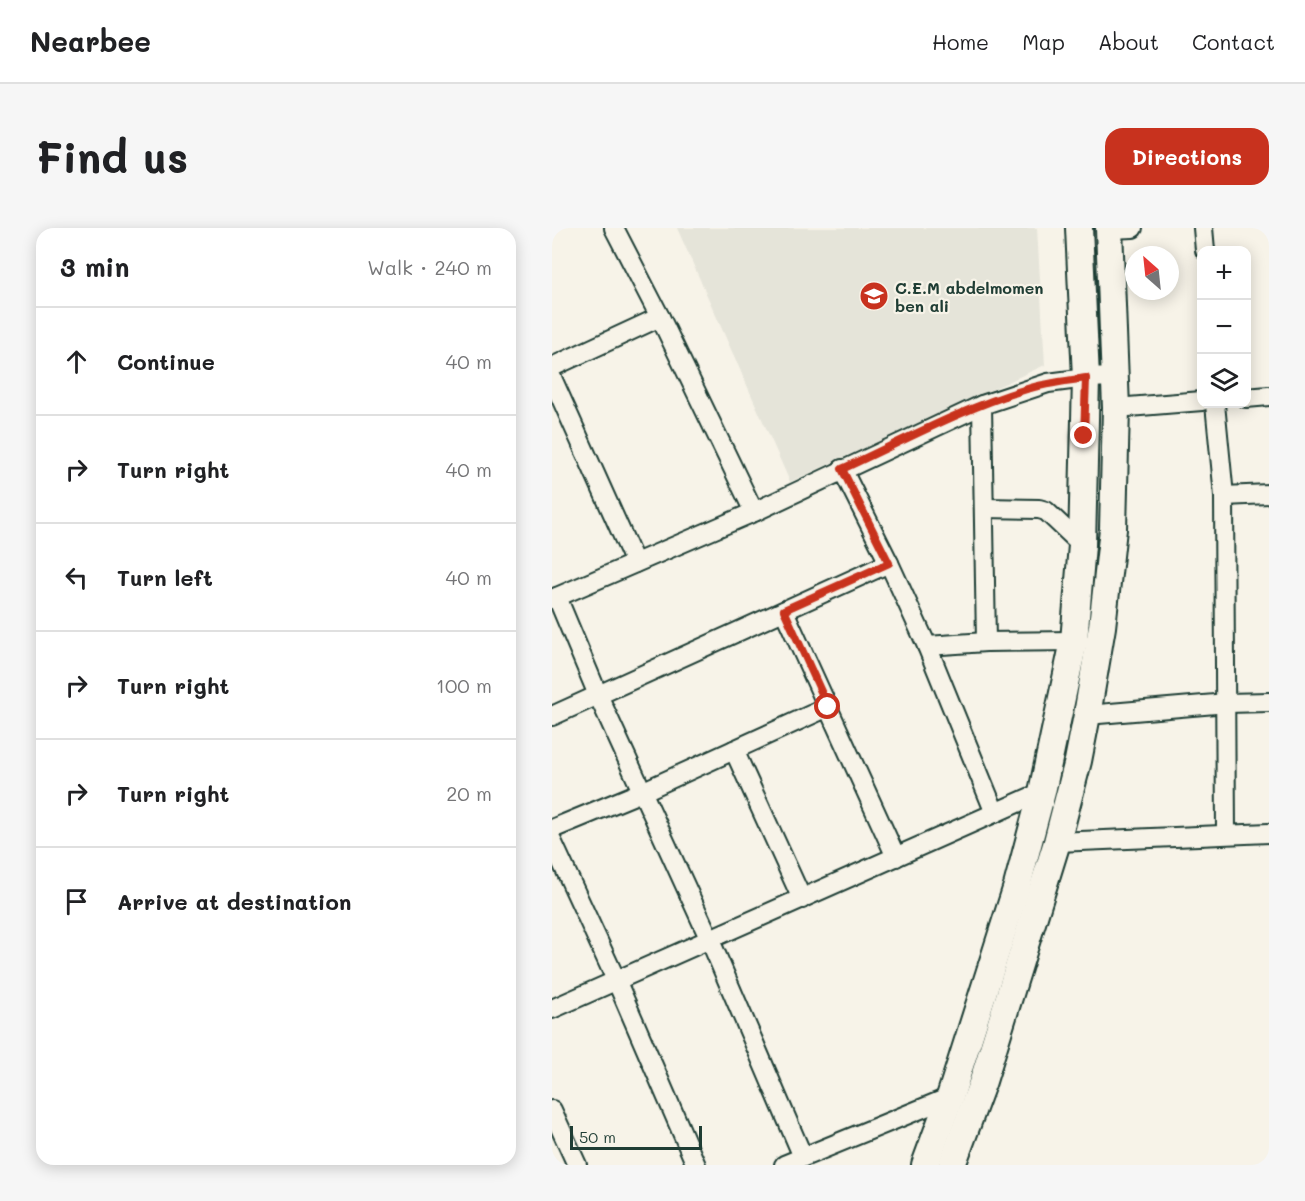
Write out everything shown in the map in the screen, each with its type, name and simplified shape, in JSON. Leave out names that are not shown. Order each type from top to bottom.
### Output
[{"type":"main road","points":[[925,1165],[950,1097],[1014,897],[1042,792],[1074,641],[1082,545],[1086,378],[1078,228]]},
{"type":"main road","points":[[952,1165],[983,1081],[1057,842],[1078,761],[1087,715],[1102,627],[1113,529],[1117,228]]},
{"type":"street","points":[[614,228],[660,316],[754,512]]},
{"type":"street","points":[[1203,228],[1205,246]]},
{"type":"street","points":[[552,367],[660,316]]},
{"type":"street","points":[[803,1157],[644,791],[554,598],[754,512],[982,405],[1048,383],[1115,377]]},
{"type":"street","points":[[552,378],[635,563]]},
{"type":"street","points":[[1251,398],[1269,396]]},
{"type":"street","points":[[1116,408],[1197,401]]},
{"type":"street","points":[[982,405],[986,642]]},
{"type":"street","points":[[1215,408],[1224,496],[1226,834]]},
{"type":"street","points":[[842,469],[927,646],[995,813]]},
{"type":"street","points":[[1224,496],[1269,494]]},
{"type":"street","points":[[984,508],[1046,511],[1082,545]]},
{"type":"street","points":[[552,716],[889,563]]},
{"type":"street","points":[[784,610],[896,857]]},
{"type":"street","points":[[927,646],[986,642],[1074,641]]},
{"type":"street","points":[[1087,715],[1227,703],[1269,702]]},
{"type":"street","points":[[552,829],[644,791],[828,707]]},
{"type":"street","points":[[734,750],[802,899]]},
{"type":"street","points":[[552,1009],[1042,792]]},
{"type":"street","points":[[1057,842],[1269,833]]},
{"type":"street","points":[[552,841],[696,1165]]},
{"type":"street","points":[[784,1165],[950,1097]]},
{"type":"street","points":[[552,1110],[556,1129],[578,1165]]},
{"type":"shaded area","name":"C.E.M abdelmomen ben ali","points":[[677,228],[1037,228],[1045,365],[790,482]]},
{"type":"place","name":"C.E.M abdelmomen ben ali","points":[[874,296]]},
{"type":"route","points":[[828,707],[784,610],[889,563],[842,469],[982,405],[1048,383],[1086,378],[1084,436]]}]
